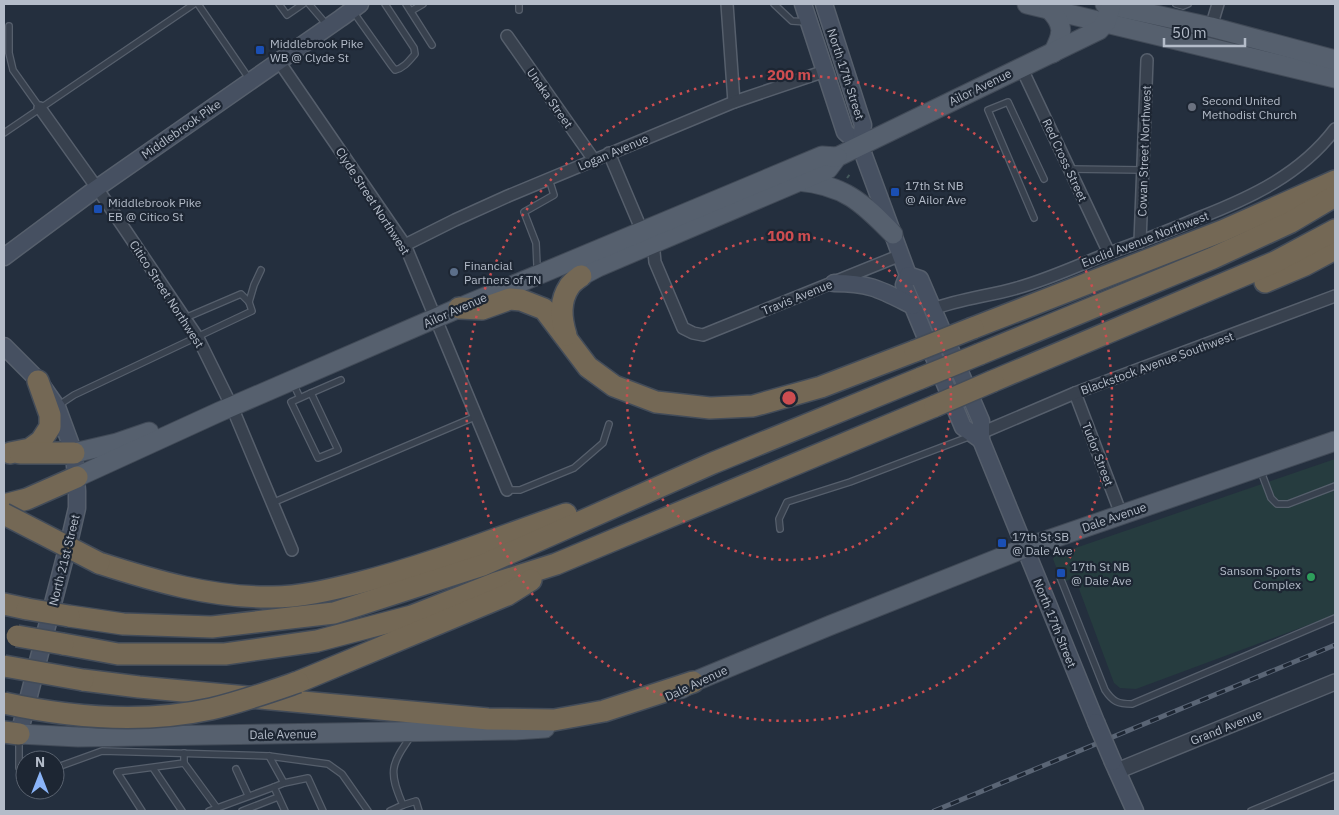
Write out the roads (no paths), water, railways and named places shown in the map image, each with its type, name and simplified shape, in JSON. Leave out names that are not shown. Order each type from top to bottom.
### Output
[{"type":"highway","points":[[459,308],[482,308],[510,299],[521,300],[544,309],[588,367],[614,386],[656,402],[710,408],[753,406],[821,387],[915,351],[1222,231],[1335,181]]},
{"type":"highway","points":[[4,604],[123,624],[212,627],[334,613],[483,565],[713,463],[1213,258],[1291,222],[1335,196]]},
{"type":"highway","points":[[1293,253],[1335,230]]},
{"type":"highway","points":[[11,635],[118,654],[225,654],[317,641],[412,616],[496,583],[556,564],[1172,307],[1335,236]]},
{"type":"highway","points":[[1071,348],[1240,292],[1305,265],[1335,249]]},
{"type":"highway","points":[[567,340],[561,319],[562,305],[569,286],[581,276]]},
{"type":"highway","points":[[7,453],[30,449],[41,441],[50,427],[50,415],[38,381]]},
{"type":"highway","points":[[7,453],[74,454]]},
{"type":"highway","points":[[4,514],[99,562],[157,582],[210,593],[272,598],[322,592],[397,573],[713,463]]},
{"type":"highway","points":[[4,505],[27,499],[77,477]]},
{"type":"highway","points":[[4,703],[62,714],[132,719],[210,709],[298,682],[507,595],[556,564]]},
{"type":"highway","points":[[4,666],[83,680],[148,688],[488,719],[554,720],[604,710],[693,682]]},
{"type":"main road","name":"North 17th Street","points":[[803,4],[845,132],[860,145]]},
{"type":"main road","name":"North 17th Street","points":[[824,4],[862,125],[860,145],[908,275],[904,285],[963,427],[978,436]]},
{"type":"main road","points":[[1027,4],[1049,9],[1107,8],[1158,13],[1335,60]]},
{"type":"main road","name":"Ailor Avenue","points":[[77,477],[226,409],[296,389],[328,376],[436,319],[541,273],[648,237],[828,169],[837,157],[860,145],[1100,30],[1107,8]]},
{"type":"main road","points":[[1107,8],[1335,78]]},
{"type":"main road","points":[[1049,9],[1058,19],[1061,27],[1061,38],[1053,53]]},
{"type":"main road","name":"Middlebrook Pike","points":[[4,257],[97,188],[346,12]]},
{"type":"main road","name":"Ailor Avenue","points":[[581,276],[648,237],[822,156],[837,157]]},
{"type":"main road","points":[[797,181],[818,183],[846,192],[869,209],[893,234]]},
{"type":"main road","name":"North 17th Street","points":[[908,275],[920,279],[981,421],[978,436],[1096,722],[1135,811]]},
{"type":"main road","points":[[834,282],[853,282],[870,285],[886,291],[912,306]]},
{"type":"main road","name":"North 21st Street","points":[[4,346],[38,381],[57,407],[74,454],[77,477],[77,508],[71,534],[11,733]]},
{"type":"main road","points":[[74,454],[117,443],[193,416],[226,409]]},
{"type":"main road","name":"Dale Avenue","points":[[11,733],[88,737],[413,732],[556,728],[587,722],[664,699],[693,682],[1024,548],[1335,441]]},
{"type":"street","points":[[727,4],[734,102]]},
{"type":"street","points":[[1211,27],[1218,4]]},
{"type":"street","name":"Unaka Street","points":[[507,36],[594,160]]},
{"type":"street","name":"Clyde Street Northwest","points":[[278,60],[405,245],[508,490]]},
{"type":"street","name":"Cowan Street Northwest","points":[[1140,242],[1147,60]]},
{"type":"street","name":"Red Cross Street","points":[[1021,67],[1108,254]]},
{"type":"street","name":"Logan Avenue","points":[[405,245],[455,220],[609,153],[734,102],[825,71]]},
{"type":"street","name":"Citico Street Northwest","points":[[40,108],[97,188],[198,338],[226,409],[272,503],[292,550]]},
{"type":"street","name":"Euclid Avenue Northwest","points":[[933,309],[946,304],[1032,284],[1235,204],[1276,183],[1314,154],[1335,129]]},
{"type":"street","points":[[609,153],[648,237]]},
{"type":"street","name":"Travis Avenue","points":[[648,237],[655,262],[683,328],[693,334],[703,334],[717,330],[901,256]]},
{"type":"street","name":"Blackstock Avenue Southwest","points":[[978,436],[1075,393],[1335,296]]},
{"type":"street","name":"Tudor Street","points":[[1075,393],[1121,514]]},
{"type":"street","name":"Grand Avenue","points":[[1115,766],[1335,682]]},
{"type":"lane","points":[[4,133],[194,4]]},
{"type":"lane","points":[[198,4],[250,80]]},
{"type":"lane","points":[[279,4],[287,15],[303,4]]},
{"type":"lane","points":[[309,4],[346,12],[395,70],[408,63],[415,54],[414,48],[385,4]]},
{"type":"lane","points":[[406,4],[432,44]]},
{"type":"lane","points":[[411,11],[423,4]]},
{"type":"lane","points":[[774,4],[792,21],[809,22]]},
{"type":"lane","points":[[1176,4],[1183,6],[1188,4]]},
{"type":"lane","points":[[9,26],[9,54],[13,70],[40,108]]},
{"type":"lane","points":[[1034,218],[988,110],[1008,102],[1044,179]]},
{"type":"lane","points":[[1069,169],[1142,170]]},
{"type":"lane","points":[[541,273],[537,265],[536,243],[524,212],[554,195],[550,179]]},
{"type":"lane","points":[[249,302],[261,270]]},
{"type":"lane","points":[[57,407],[74,395],[252,311],[249,302],[242,294],[185,318]]},
{"type":"lane","points":[[311,393],[328,376],[341,380]]},
{"type":"lane","points":[[296,389],[311,393],[338,450],[318,458],[291,402],[296,389]]},
{"type":"lane","points":[[272,503],[476,416]]},
{"type":"lane","points":[[508,490],[520,490],[574,468],[603,442],[609,424]]},
{"type":"lane","name":"Blackstock Avenue Southwest","points":[[780,529],[779,519],[787,502],[850,482],[978,436]]},
{"type":"lane","points":[[1260,467],[1271,498],[1277,504],[1288,504],[1335,486]]},
{"type":"lane","points":[[1060,577],[1105,690],[1112,700],[1119,704],[1132,704],[1335,618]]},
{"type":"lane","points":[[403,805],[396,789],[392,769],[396,757],[413,732]]},
{"type":"lane","points":[[11,733],[15,750]]},
{"type":"lane","points":[[65,764],[102,751],[269,756],[328,764],[342,774],[368,811]]},
{"type":"lane","points":[[184,753],[184,763],[217,808]]},
{"type":"lane","points":[[269,756],[284,783]]},
{"type":"lane","points":[[142,811],[117,772],[184,763]]},
{"type":"lane","points":[[152,768],[182,811]]},
{"type":"lane","points":[[236,769],[248,795]]},
{"type":"lane","points":[[1251,811],[1335,776]]},
{"type":"lane","points":[[209,811],[284,783],[308,778],[323,811]]},
{"type":"lane","points":[[274,787],[285,811]]},
{"type":"lane","points":[[242,811],[278,797]]},
{"type":"lane","points":[[390,811],[416,801],[419,811]]},
{"type":"railway","points":[[934,811],[1335,645]]},
{"type":"place","name":"Middlebrook Pike WB @ Clyde St","points":[[260,50]]},
{"type":"place","name":"Second United Methodist Church","points":[[1192,107]]},
{"type":"place","name":"17th St NB @ Ailor Ave","points":[[895,192]]},
{"type":"place","name":"Middlebrook Pike EB @ Citico St","points":[[98,209]]},
{"type":"place","name":"Financial Partners of TN","points":[[454,272]]},
{"type":"place","name":"17th St SB @ Dale Ave","points":[[1002,543]]},
{"type":"place","name":"17th St NB @ Dale Ave","points":[[1061,573]]},
{"type":"place","name":"Sansom Sports Complex","points":[[1311,577]]}]
